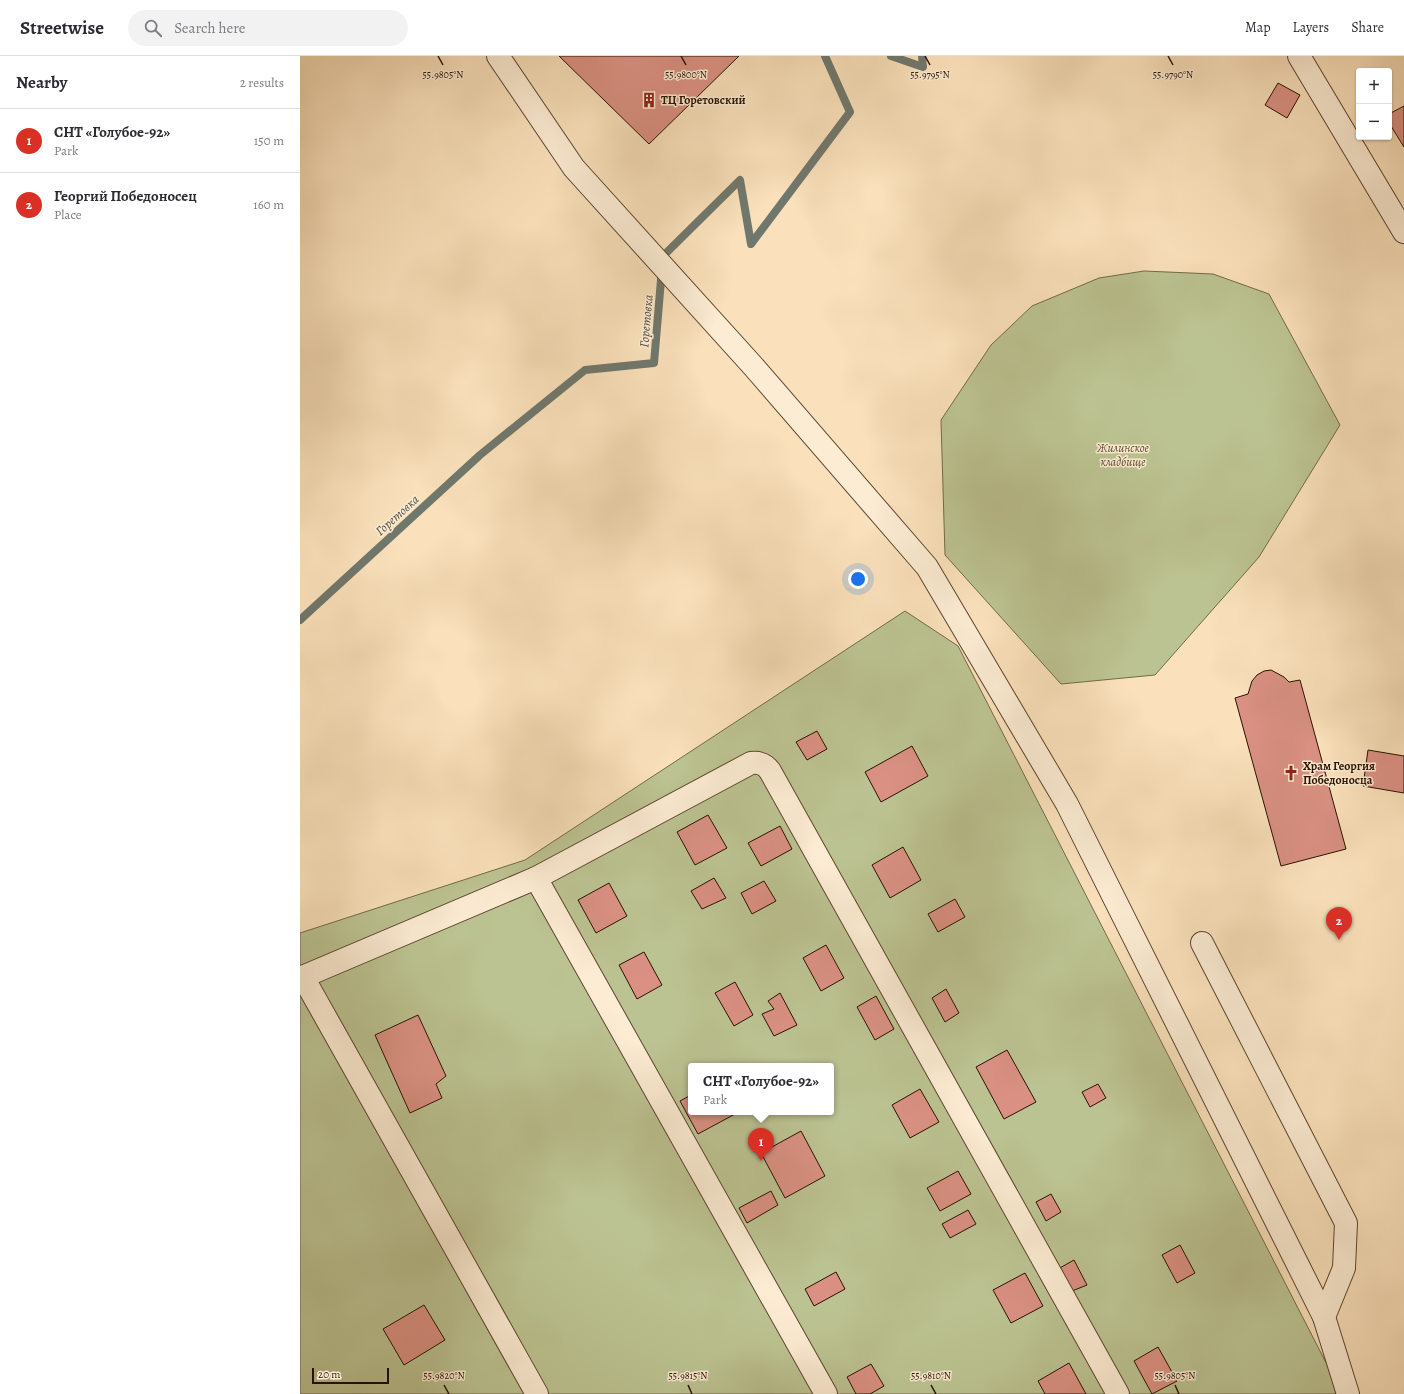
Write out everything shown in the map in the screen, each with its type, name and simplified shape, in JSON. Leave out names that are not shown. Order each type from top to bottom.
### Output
[{"type":"lane","points":[[498,56],[574,168],[753,366],[927,567],[1067,804],[1324,1317],[1348,1394]]},
{"type":"lane","points":[[1299,56],[1404,232]]},
{"type":"lane","points":[[537,1394],[301,978],[536,878],[751,762],[758,762],[766,765],[770,770],[1118,1394]]},
{"type":"lane","points":[[536,878],[826,1394]]},
{"type":"lane","points":[[1202,943],[1346,1223],[1344,1268],[1324,1317]]},
{"type":"green space","name":"Жилинское кладбище","points":[[1144,271],[1213,274],[1269,294],[1340,425],[1259,557],[1155,675],[1061,684],[945,555],[941,420],[991,345],[1032,306],[1099,278]]},
{"type":"green space","points":[[905,611],[958,646],[1339,1388],[1339,1394],[300,1394],[300,933],[525,860]]},
{"type":"building","name":"ТЦ Горетовский","points":[[559,56],[739,56],[649,144]]},
{"type":"building","points":[[1278,83],[1300,95],[1287,118],[1265,105]]},
{"type":"building","points":[[1404,106],[1404,147],[1392,128],[1392,112]]},
{"type":"building","name":"Храм Георгия Победоносца","points":[[1271,670],[1284,677],[1289,682],[1300,680],[1346,849],[1281,866],[1235,698],[1248,694],[1252,681],[1257,675],[1264,671]]},
{"type":"building","points":[[817,731],[827,749],[807,760],[796,742]]},
{"type":"building","points":[[912,746],[928,776],[881,802],[865,772]]},
{"type":"building","points":[[1368,750],[1404,756],[1404,793],[1363,786]]},
{"type":"building","points":[[708,815],[727,848],[695,865],[677,832]]},
{"type":"building","points":[[780,826],[792,849],[761,866],[748,843]]},
{"type":"building","points":[[903,847],[921,880],[890,898],[872,865]]},
{"type":"building","points":[[714,878],[726,898],[702,909],[691,891]]},
{"type":"building","points":[[764,881],[776,901],[752,914],[741,893]]},
{"type":"building","points":[[609,883],[627,916],[596,933],[578,900]]},
{"type":"building","points":[[955,899],[965,917],[938,932],[928,914]]},
{"type":"building","points":[[826,945],[844,978],[821,991],[803,958]]},
{"type":"building","points":[[644,952],[662,985],[637,999],[619,965]]},
{"type":"building","points":[[735,982],[753,1015],[734,1026],[715,993]]},
{"type":"building","points":[[946,989],[959,1013],[945,1022],[932,998]]},
{"type":"building","points":[[780,993],[797,1025],[774,1036],[762,1014],[774,1009],[768,1001]]},
{"type":"building","points":[[876,996],[894,1029],[875,1040],[857,1007]]},
{"type":"building","points":[[418,1015],[446,1076],[436,1084],[442,1098],[410,1113],[375,1035]]},
{"type":"building","points":[[1007,1050],[1036,1102],[1004,1119],[976,1067]]},
{"type":"building","points":[[1098,1084],[1106,1098],[1090,1107],[1082,1092]]},
{"type":"building","points":[[920,1089],[939,1122],[910,1138],[892,1105]]},
{"type":"building","points":[[688,1097],[688,1115],[733,1115],[698,1134],[680,1101]]},
{"type":"building","points":[[801,1131],[825,1176],[785,1198],[761,1153]]},
{"type":"building","points":[[958,1171],[971,1194],[940,1211],[927,1188]]},
{"type":"building","points":[[771,1191],[778,1205],[747,1223],[739,1208]]},
{"type":"building","points":[[1051,1194],[1061,1212],[1046,1221],[1036,1202]]},
{"type":"building","points":[[968,1210],[976,1224],[950,1238],[942,1224]]},
{"type":"building","points":[[1180,1245],[1195,1273],[1177,1283],[1162,1255]]},
{"type":"building","points":[[1074,1260],[1087,1285],[1072,1291],[1058,1269]]},
{"type":"building","points":[[836,1272],[845,1289],[814,1306],[805,1289]]},
{"type":"building","points":[[1025,1273],[1043,1306],[1011,1323],[993,1290]]},
{"type":"building","points":[[424,1305],[445,1340],[404,1365],[383,1329]]},
{"type":"building","points":[[1158,1347],[1177,1381],[1152,1394],[1134,1361]]},
{"type":"building","points":[[1069,1363],[1086,1394],[1045,1394],[1038,1381]]},
{"type":"building","points":[[871,1364],[884,1386],[870,1394],[856,1394],[847,1377]]},
{"type":"waterway","name":"Горетовка","points":[[300,620],[480,455],[585,370],[654,363],[663,256],[740,180],[751,244],[850,112],[825,56]]},
{"type":"waterway","name":"Горетовка","points":[[891,56],[923,67],[922,56]]},
{"type":"place","name":"ТЦ Горетовский","points":[[649,100]]},
{"type":"place","name":"Храм Георгия Победоносца","points":[[1291,773]]},
{"type":"place","name":"Георгий Победоносец","points":[[1339,940]]},
{"type":"place","name":"СНТ «Голубое-92»","points":[[761,1161]]}]
